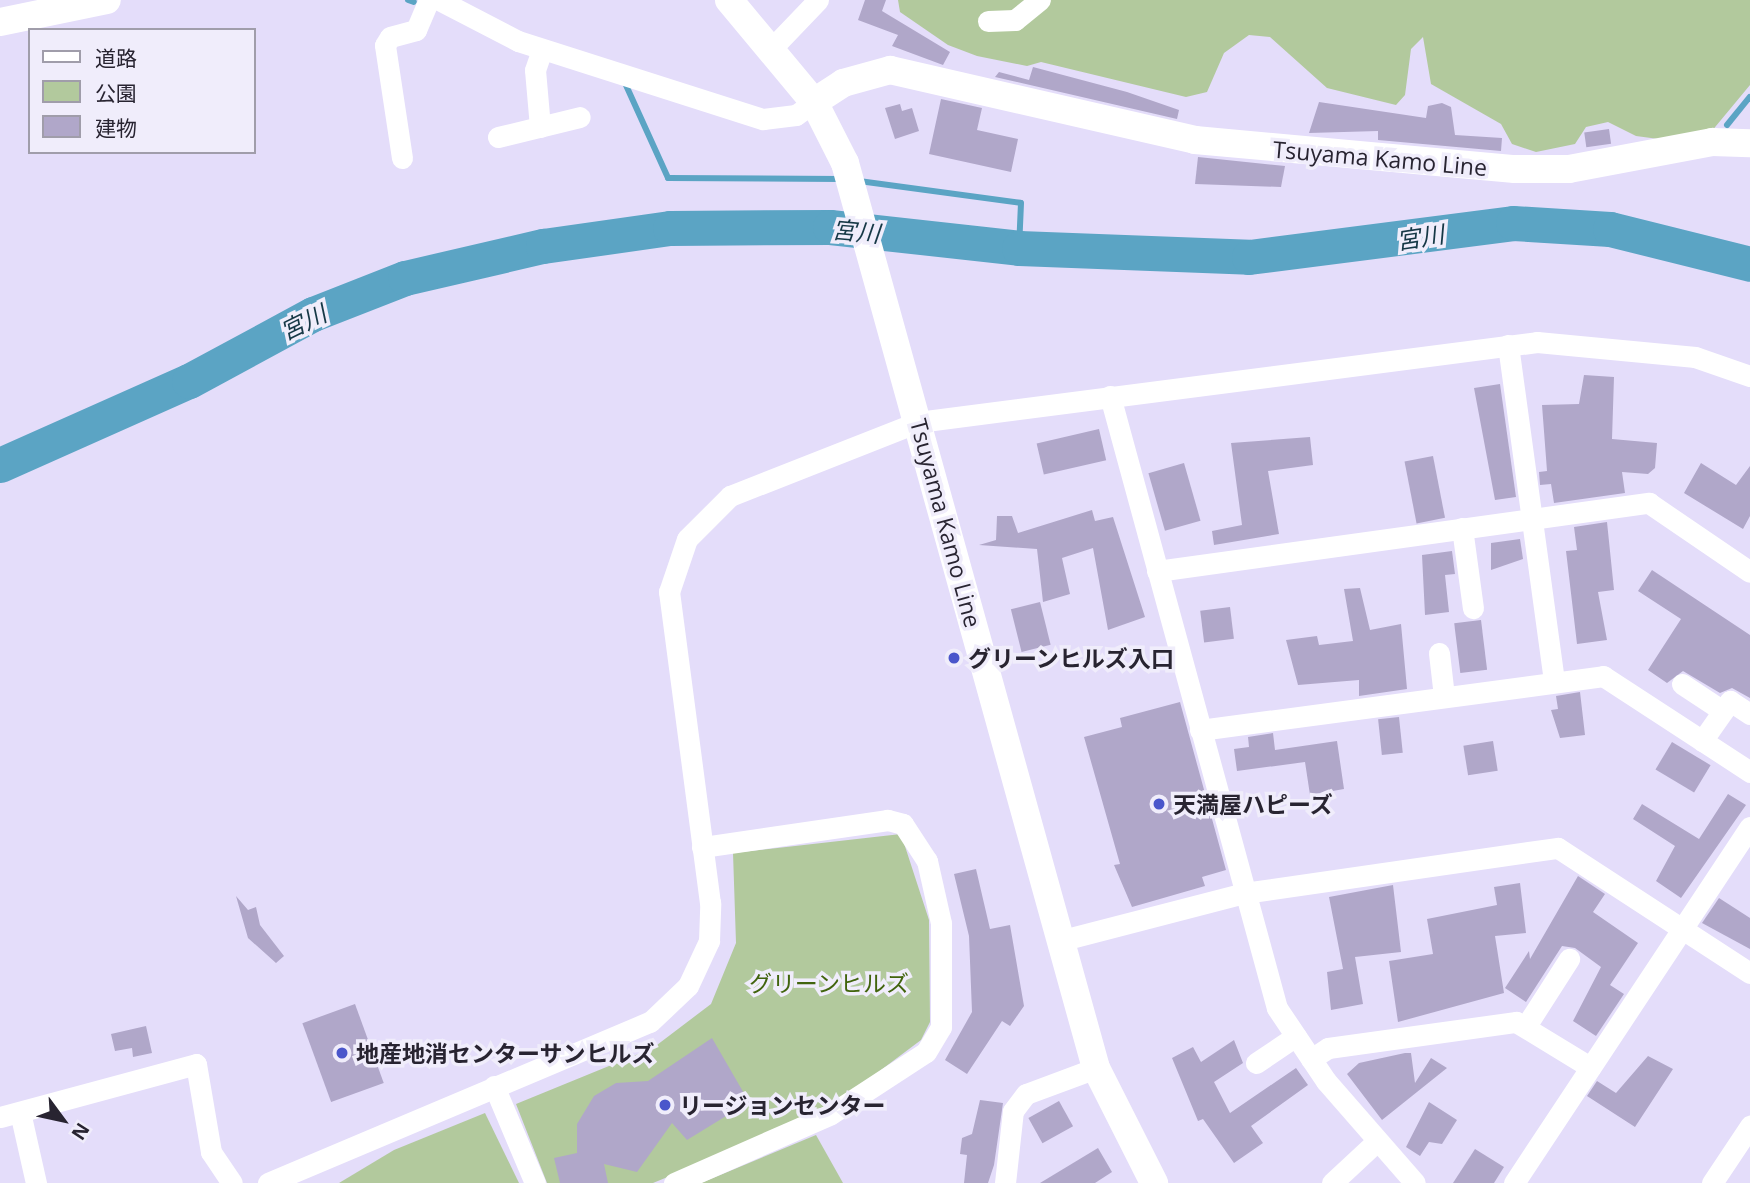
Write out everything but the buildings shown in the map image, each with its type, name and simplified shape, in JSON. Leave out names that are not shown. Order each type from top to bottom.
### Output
[{"type":"main road","points":[[0,22],[107,0]]},
{"type":"main road","name":"Tsuyama Kamo Line","points":[[729,0],[773,47],[814,102],[845,163],[1096,1068],[1154,1183]]},
{"type":"main road","name":"Tsuyama Kamo Line","points":[[814,102],[843,83],[890,70],[1195,140],[1515,169],[1569,169],[1712,142],[1750,143]]},
{"type":"street","points":[[402,158],[385,45],[390,37],[416,30],[429,0]]},
{"type":"street","points":[[439,0],[542,50],[763,119],[796,116],[814,102]]},
{"type":"street","points":[[773,47],[818,0]]},
{"type":"street","points":[[988,21],[1015,20],[1040,0]]},
{"type":"street","points":[[540,127],[535,77],[542,50]]},
{"type":"street","points":[[498,137],[580,117]]},
{"type":"street","points":[[268,1183],[649,1022],[672,1005],[709,941],[702,847],[668,617],[674,564],[687,539],[730,496],[918,422],[1508,345],[1609,344],[1695,357],[1750,376]]},
{"type":"street","points":[[1508,345],[1554,681]]},
{"type":"street","points":[[1110,396],[1277,1008],[1311,1059],[1376,1142],[1415,1183]]},
{"type":"street","points":[[1157,571],[1649,503],[1750,572]]},
{"type":"street","points":[[1462,528],[1473,608]]},
{"type":"street","points":[[1439,653],[1444,696]]},
{"type":"street","points":[[1200,730],[1603,676],[1750,772]]},
{"type":"street","points":[[1682,684],[1723,711]]},
{"type":"street","points":[[1702,741],[1730,701],[1750,714]]},
{"type":"street","points":[[674,1183],[831,1114],[926,1052],[941,1027],[941,923],[927,861],[903,824],[888,820],[702,847]]},
{"type":"street","points":[[1514,1183],[1750,827]]},
{"type":"street","points":[[1059,941],[1244,893],[1558,848],[1750,973]]},
{"type":"street","points":[[1526,1026],[1569,959]]},
{"type":"street","points":[[1311,1059],[1328,1048],[1526,1026],[1590,1068]]},
{"type":"street","points":[[1256,1063],[1296,1036]]},
{"type":"street","points":[[37,1183],[10,1114],[196,1064],[211,1152],[232,1183]]},
{"type":"street","points":[[1005,1183],[1013,1111],[1026,1094],[1096,1068]]},
{"type":"street","points":[[494,1086],[535,1183]]},
{"type":"street","points":[[1712,1183],[1750,1126]]},
{"type":"street","points":[[1332,1183],[1376,1142]]},
{"type":"green space","points":[[898,0],[1750,0],[1750,85],[1711,132],[1666,140],[1636,136],[1608,122],[1586,127],[1575,144],[1536,152],[1512,144],[1501,124],[1431,84],[1423,37],[1411,49],[1405,95],[1396,105],[1327,88],[1270,37],[1249,35],[1224,53],[1207,92],[1186,97],[1041,62],[1027,66],[977,56],[948,45],[900,12]]},
{"type":"green space","name":"グリーンヒルズ","points":[[901,834],[929,920],[930,1022],[921,1040],[825,1112],[653,1183],[547,1183],[516,1104],[653,1048],[711,1004],[736,943],[733,853]]},
{"type":"green space","points":[[485,1113],[519,1183],[339,1183],[394,1150]]},
{"type":"green space","points":[[816,1135],[843,1183],[701,1183]]},
{"type":"waterway","points":[[408,0],[414,2]]},
{"type":"waterway","points":[[625,83],[668,178],[841,179]]},
{"type":"waterway","points":[[1727,125],[1750,97]]},
{"type":"waterway","points":[[859,181],[1021,203],[1019,248]]},
{"type":"waterway","name":"宮川","points":[[0,465],[189,381],[313,314],[405,278],[543,246],[670,228],[830,227],[1019,248],[1249,257],[1513,223],[1610,229],[1750,264]]},
{"type":"place","name":"グリーンヒルズ入口","points":[[954,658]]},
{"type":"place","name":"天満屋ハピーズ","points":[[1159,804]]},
{"type":"place","name":"地産地消センターサンヒルズ","points":[[342,1053]]},
{"type":"place","name":"リージョンセンター","points":[[665,1105]]}]
